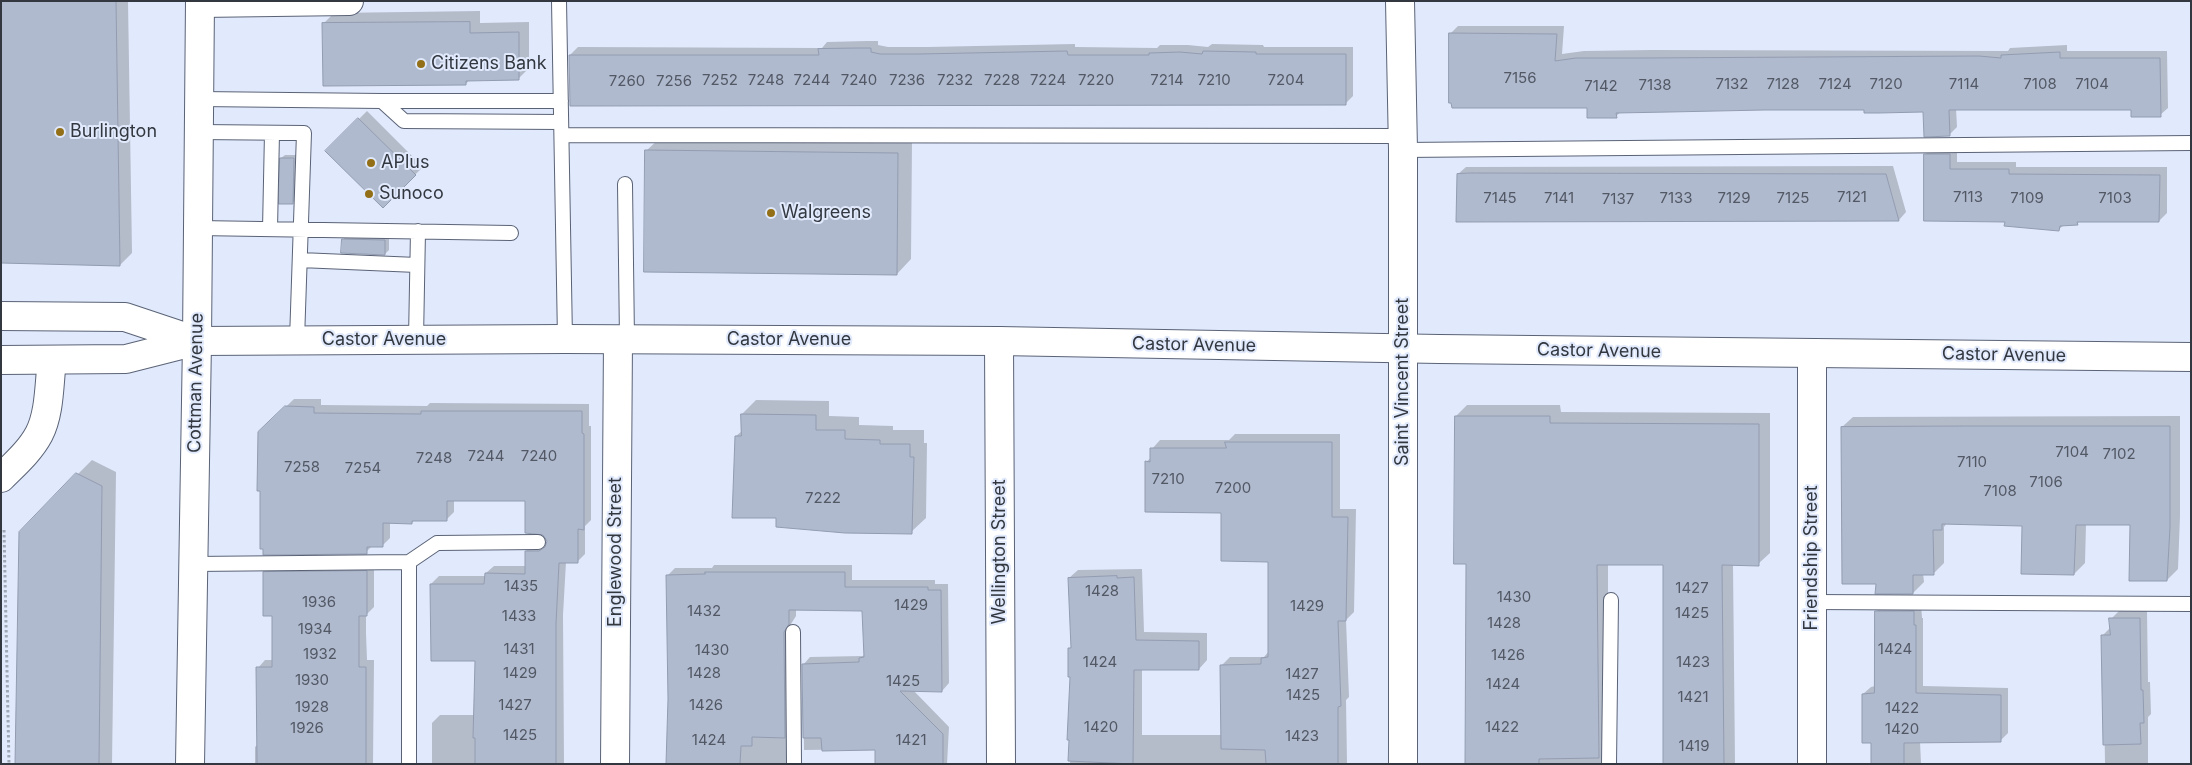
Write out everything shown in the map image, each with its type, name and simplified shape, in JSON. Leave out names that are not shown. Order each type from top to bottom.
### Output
[{"type":"main road","points":[[200,2],[349,1]]},
{"type":"main road","name":"Saint Vincent Street","points":[[1400,1],[1403,143],[1403,764]]},
{"type":"main road","name":"Cottman Avenue","points":[[190,764],[200,2]]},
{"type":"main road","name":"Castor Avenue","points":[[1,316],[124,317],[197,341]]},
{"type":"main road","name":"Castor Avenue","points":[[1,360],[126,359],[197,341],[565,338],[622,340],[999,341],[1403,348],[2191,357]]},
{"type":"main road","name":"Englewood Street","points":[[615,764],[622,340]]},
{"type":"main road","name":"Wellington Street","points":[[999,341],[1001,764]]},
{"type":"main road","name":"Friendship Street","points":[[1812,353],[1812,764]]},
{"type":"main road","points":[[1,478],[28,452],[40,432],[45,415],[52,360]]},
{"type":"lane","points":[[559,1],[565,338]]},
{"type":"lane","points":[[199,99],[561,100]]},
{"type":"lane","points":[[382,101],[404,121],[562,128],[1403,143],[2191,143]]},
{"type":"lane","points":[[199,132],[304,133],[297,340]]},
{"type":"lane","points":[[270,229],[272,133]]},
{"type":"lane","points":[[622,340],[625,184]]},
{"type":"lane","points":[[198,228],[511,233]]},
{"type":"lane","points":[[416,339],[418,232]]},
{"type":"lane","points":[[300,260],[417,265]]},
{"type":"lane","points":[[193,564],[409,562],[437,542],[538,542]]},
{"type":"lane","points":[[409,562],[409,764]]},
{"type":"lane","points":[[1609,764],[1611,600]]},
{"type":"lane","points":[[1812,602],[2191,604]]},
{"type":"lane","points":[[793,632],[794,764]]},
{"type":"path","points":[[4,530],[10,764]]},
{"type":"building","name":"Burlington","points":[[1,1],[116,1],[120,266],[1,263]]},
{"type":"building","name":"Citizens Bank","points":[[470,22],[470,33],[519,32],[519,80],[466,81],[466,85],[323,86],[322,23]]},
{"type":"building","points":[[1449,33],[1557,34],[1555,61],[1576,58],[1979,56],[2001,58],[2001,55],[2060,52],[2060,58],[2160,58],[2161,117],[2131,117],[2131,110],[1949,110],[1950,136],[1924,137],[1923,112],[1864,113],[1864,110],[1764,110],[1616,113],[1617,118],[1587,118],[1587,108],[1452,108],[1451,103],[1449,103]]},
{"type":"building","points":[[871,48],[871,52],[880,54],[1067,51],[1068,55],[1149,55],[1149,53],[1180,52],[1202,54],[1203,51],[1256,52],[1256,54],[1346,54],[1346,105],[570,106],[569,55],[819,55],[818,49]]},
{"type":"building","name":"APlus","points":[[358,118],[416,175],[383,208],[325,151]]},
{"type":"building","name":"Walgreens","points":[[645,150],[898,153],[897,275],[644,272]]},
{"type":"building","points":[[1924,154],[1950,154],[1950,169],[2009,169],[2009,174],[2160,175],[2159,222],[2077,222],[2078,225],[2060,226],[2059,231],[2004,226],[2005,222],[1924,221]]},
{"type":"building","points":[[280,158],[294,158],[293,204],[279,204]]},
{"type":"building","points":[[1457,174],[1886,174],[1899,221],[1456,222]]},
{"type":"building","points":[[342,239],[385,240],[385,255],[341,253]]},
{"type":"building","points":[[285,406],[314,407],[314,413],[421,414],[421,411],[582,411],[582,433],[584,434],[584,530],[578,529],[578,563],[559,563],[556,624],[556,764],[475,764],[475,738],[473,738],[475,661],[431,661],[430,584],[484,584],[485,573],[525,574],[525,551],[539,551],[545,547],[547,541],[543,535],[525,533],[525,501],[447,501],[447,521],[412,521],[412,524],[383,523],[383,547],[367,547],[367,554],[263,555],[263,549],[260,549],[260,491],[257,491],[258,432]]},
{"type":"building","points":[[741,414],[816,415],[816,430],[845,430],[845,439],[880,440],[880,444],[910,444],[910,457],[914,457],[912,534],[845,533],[776,527],[776,518],[732,518],[735,436],[741,436]]},
{"type":"building","points":[[1455,416],[1550,416],[1550,423],[1759,424],[1759,566],[1722,565],[1724,764],[1663,764],[1663,565],[1597,565],[1599,758],[1539,759],[1539,764],[1465,764],[1466,564],[1454,564]]},
{"type":"building","points":[[2170,426],[2170,527],[2167,581],[2129,581],[2130,525],[2076,525],[2074,575],[2021,574],[2022,526],[1942,524],[1942,530],[1933,530],[1934,575],[1913,575],[1913,594],[1875,594],[1876,584],[1842,584],[1841,427]]},
{"type":"building","points":[[1225,442],[1332,442],[1332,517],[1348,517],[1346,621],[1338,621],[1341,706],[1338,707],[1338,764],[1266,764],[1265,750],[1221,749],[1220,665],[1261,664],[1261,658],[1268,657],[1268,562],[1221,561],[1221,513],[1145,512],[1145,461],[1150,462],[1150,448],[1226,448]]},
{"type":"building","points":[[76,473],[102,486],[99,764],[15,764],[19,532]]},
{"type":"building","points":[[367,571],[367,616],[359,616],[359,667],[366,667],[366,764],[257,764],[256,667],[272,667],[272,616],[263,616],[263,572]]},
{"type":"building","points":[[705,572],[845,572],[845,587],[928,587],[928,590],[941,590],[942,692],[900,691],[943,734],[943,764],[875,764],[875,750],[822,751],[821,738],[803,738],[802,664],[859,662],[859,658],[864,657],[862,611],[789,610],[789,624],[784,632],[785,738],[752,737],[752,746],[741,746],[740,764],[666,764],[668,699],[666,575],[705,574]]},
{"type":"building","points":[[1117,576],[1117,578],[1134,577],[1136,640],[1199,641],[1199,670],[1134,670],[1133,764],[1068,761],[1070,677],[1068,677],[1068,648],[1071,648],[1068,578]]},
{"type":"building","points":[[1875,611],[1914,611],[1914,625],[1916,625],[1916,693],[2001,695],[2001,742],[1904,743],[1904,764],[1871,764],[1871,743],[1862,743],[1862,694],[1874,693]]},
{"type":"building","points":[[2109,618],[2140,618],[2141,690],[2143,690],[2144,723],[2140,723],[2141,744],[2103,745],[2101,635],[2110,635]]},
{"type":"place","name":"Citizens Bank","points":[[421,64]]},
{"type":"place","name":"Burlington","points":[[60,132]]},
{"type":"place","name":"APlus","points":[[371,163]]},
{"type":"place","name":"Sunoco","points":[[369,194]]},
{"type":"place","name":"Walgreens","points":[[771,213]]}]
